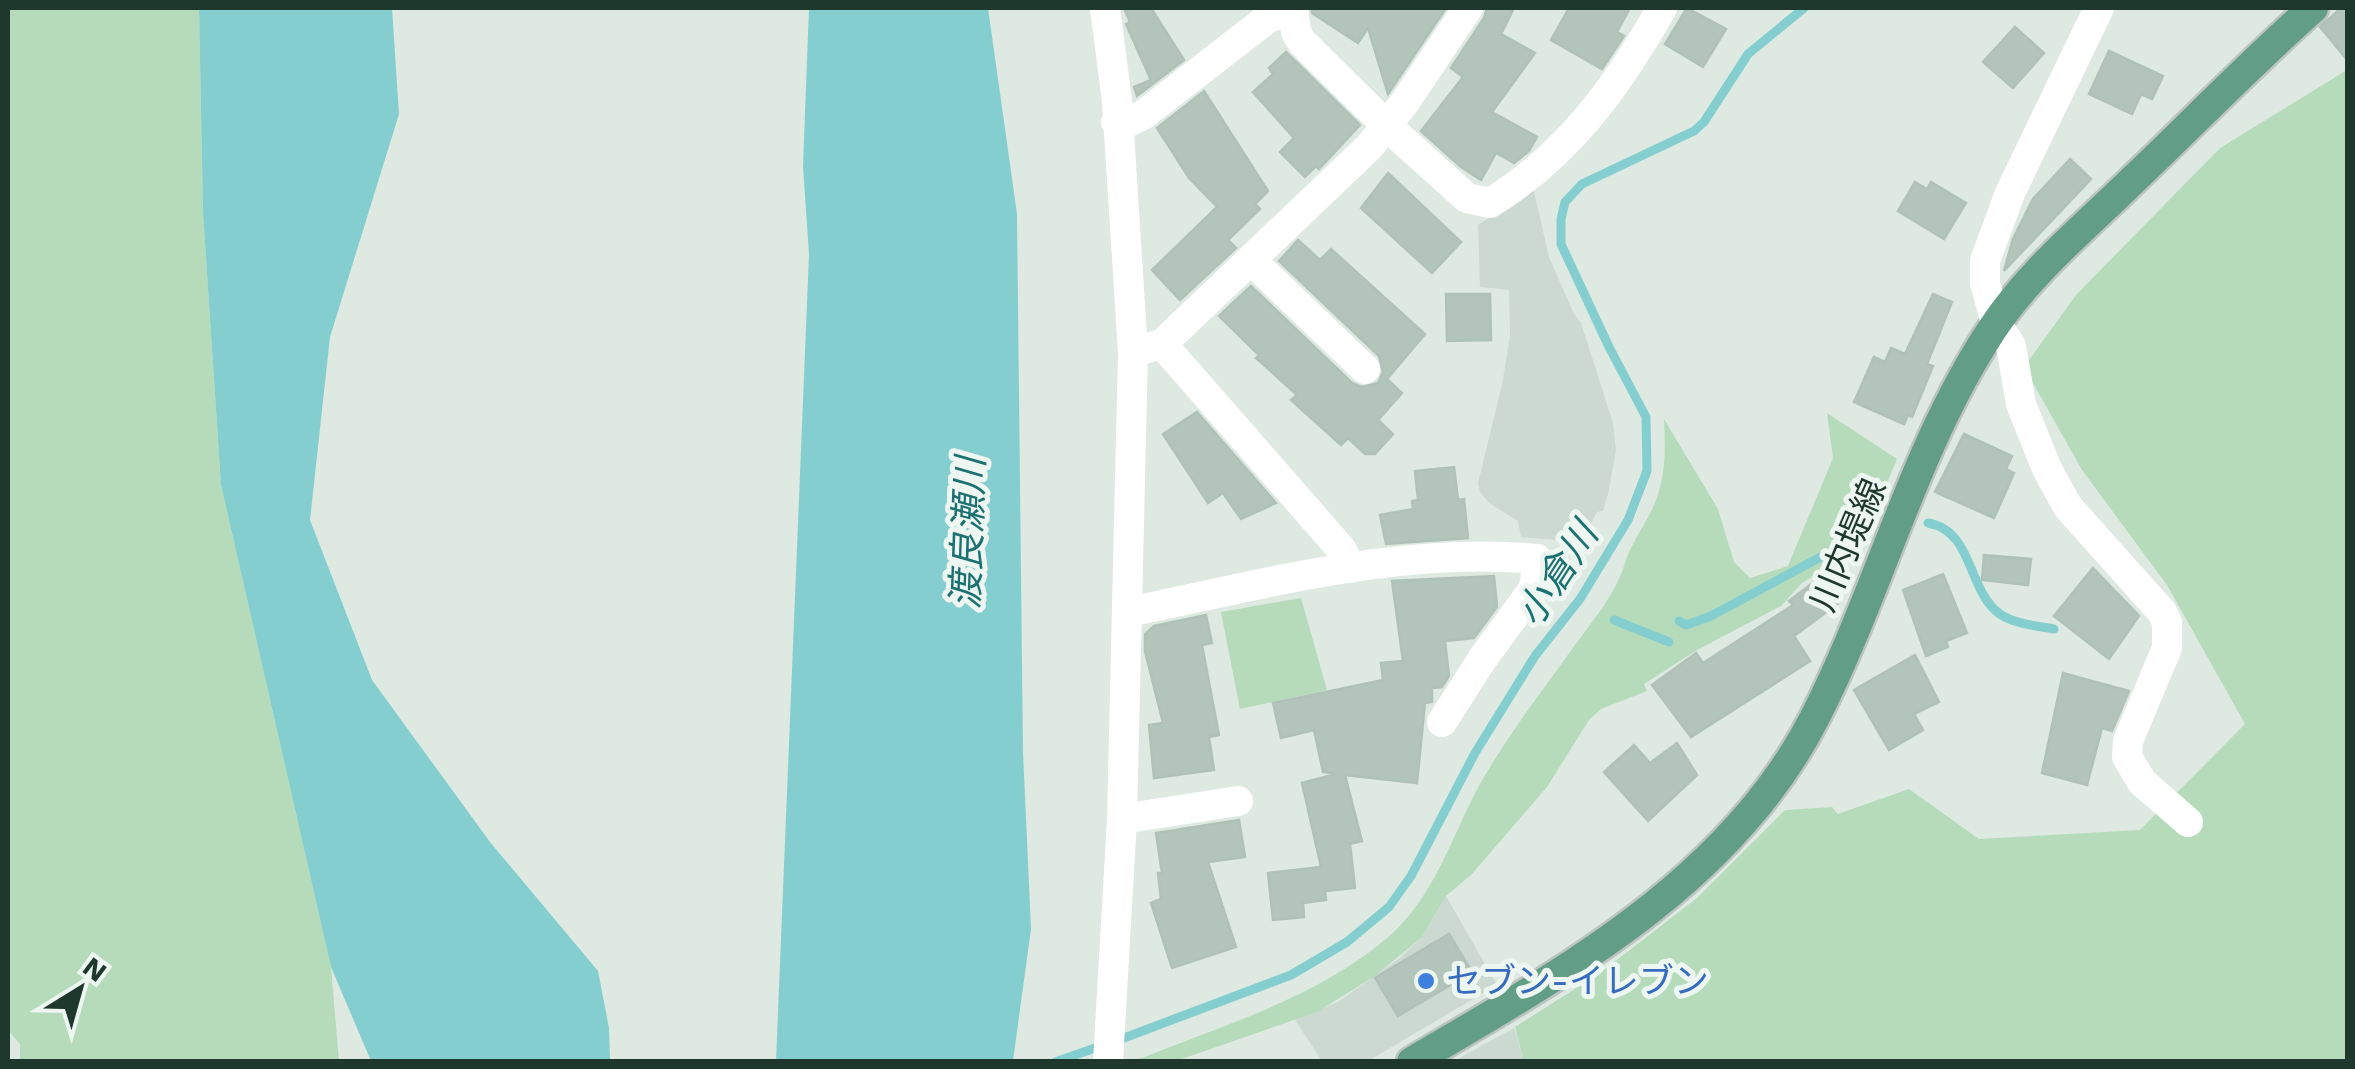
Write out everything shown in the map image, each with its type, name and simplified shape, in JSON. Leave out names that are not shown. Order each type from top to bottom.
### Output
[{"type":"main road","name":"川内堤線","points":[[1412,1062],[1548,983],[1610,940],[1684,881],[1747,820],[1787,766],[1815,718],[1940,421],[1996,323],[2044,266],[2313,8]]},
{"type":"street","points":[[1105,8],[1117,101],[1116,122],[1148,348],[1128,612],[1122,818],[1108,1062]]},
{"type":"street","points":[[1116,122],[1126,123],[1142,115],[1268,18],[1294,8],[1296,32],[1302,42],[1467,198],[1490,202],[1528,179],[1611,93],[1662,8]]},
{"type":"street","points":[[1148,348],[1252,261],[1387,126],[1468,8]]},
{"type":"street","points":[[2099,8],[2010,193],[1985,261],[1988,301],[2011,346],[2021,404],[2047,469],[2068,507],[2167,622],[2167,648],[2128,741],[2126,757],[2142,782],[2188,822]]},
{"type":"street","points":[[1252,261],[1366,369]]},
{"type":"street","points":[[1148,348],[1342,550],[1350,568]]},
{"type":"street","points":[[1128,612],[1350,568],[1480,554],[1537,559],[1530,594],[1442,722]]},
{"type":"street","points":[[1122,818],[1238,802]]},
{"type":"shaded area","points":[[1533,187],[1549,257],[1581,323],[1613,423],[1616,451],[1608,494],[1603,511],[1597,512],[1582,542],[1521,537],[1518,521],[1489,503],[1478,483],[1510,336],[1509,290],[1480,287],[1478,225]]},
{"type":"shaded area","points":[[1446,896],[1497,985],[1368,1061],[1322,1061],[1295,1020],[1338,1002],[1400,958],[1421,938]]},
{"type":"shaded area","points":[[1514,1028],[1524,1061],[1454,1061]]},
{"type":"green space","points":[[8,8],[199,8],[203,213],[221,485],[331,967],[339,1061],[20,1061],[20,1044],[8,1030]]},
{"type":"green space","points":[[2347,70],[2347,1061],[1524,1062],[1515,1027],[1600,973],[1697,898],[1785,810],[1832,807],[1838,814],[1909,789],[1979,839],[2140,830],[2245,724],[2167,585],[2082,470],[2024,367],[2076,295],[2220,148]]},
{"type":"green space","points":[[1827,413],[1897,459],[1858,552],[1802,583],[1781,606],[1697,650],[1644,684],[1647,691],[1601,709],[1589,720],[1547,787],[1472,874],[1446,896],[1421,938],[1375,976],[1317,1012],[1176,1061],[1124,1061],[1142,1058],[1300,993],[1359,959],[1403,923],[1429,886],[1501,750],[1615,587],[1657,497],[1664,462],[1664,419],[1718,509],[1734,562],[1750,578],[1788,566],[1833,458]]},
{"type":"green space","points":[[1301,598],[1327,690],[1240,709],[1221,612]]},
{"type":"water","points":[[199,8],[392,8],[399,114],[330,337],[310,520],[372,680],[490,842],[598,971],[609,1028],[610,1061],[371,1061],[331,967],[221,485],[203,213]]},
{"type":"water","name":"渡良瀬川","points":[[809,8],[988,8],[1017,214],[1023,752],[1031,929],[1013,1061],[776,1061],[809,254],[803,166]]},
{"type":"building","points":[[1124,8],[1151,8],[1184,60],[1137,96],[1134,87],[1151,80],[1126,24],[1130,22]]},
{"type":"building","points":[[1312,8],[1446,8],[1388,94],[1368,28],[1358,43],[1312,13]]},
{"type":"building","points":[[1487,8],[1514,8],[1501,34],[1535,53],[1492,112],[1537,137],[1529,151],[1514,163],[1496,153],[1481,180],[1421,131],[1463,77],[1451,68]]},
{"type":"building","points":[[1569,8],[1630,8],[1617,32],[1624,36],[1602,69],[1551,40]]},
{"type":"building","points":[[1687,8],[1726,29],[1703,67],[1665,44]]},
{"type":"building","points":[[2341,8],[2348,8],[2348,61],[2320,27]]},
{"type":"building","points":[[2015,27],[2044,53],[2013,88],[1983,62]]},
{"type":"building","points":[[2109,51],[2163,76],[2152,99],[2141,94],[2132,114],[2089,94]]},
{"type":"building","points":[[1286,52],[1360,125],[1319,169],[1316,166],[1305,177],[1280,152],[1294,138],[1253,92],[1273,74],[1269,68]]},
{"type":"building","points":[[1204,91],[1268,191],[1255,204],[1260,209],[1228,240],[1236,248],[1180,300],[1152,270],[1217,207],[1189,178],[1157,128]]},
{"type":"building","points":[[2070,159],[2091,179],[2004,271],[2013,239],[2033,199]]},
{"type":"building","points":[[1388,173],[1461,242],[1432,273],[1361,208]]},
{"type":"building","points":[[1915,182],[1927,189],[1931,182],[1966,203],[1944,239],[1898,211]]},
{"type":"building","points":[[1298,240],[1320,260],[1331,249],[1425,334],[1387,379],[1402,393],[1378,420],[1393,434],[1375,454],[1365,454],[1348,438],[1341,445],[1291,400],[1297,395],[1256,358],[1259,355],[1219,316],[1251,286],[1352,383],[1362,387],[1378,383],[1383,372],[1379,356],[1279,261]]},
{"type":"building","points":[[1446,294],[1490,294],[1491,340],[1447,341]]},
{"type":"building","points":[[1933,294],[1952,302],[1927,364],[1933,366],[1912,417],[1908,415],[1904,424],[1854,402],[1874,357],[1885,362],[1891,348],[1905,354]]},
{"type":"building","points":[[1197,412],[1276,503],[1241,519],[1223,493],[1208,503],[1163,434]]},
{"type":"building","points":[[1964,434],[2012,456],[2006,469],[2014,473],[1994,518],[1935,492]]},
{"type":"building","points":[[1454,467],[1458,500],[1464,499],[1468,538],[1386,544],[1380,515],[1413,509],[1412,501],[1418,500],[1415,471]]},
{"type":"building","points":[[1984,555],[2031,559],[2028,585],[1982,580]]},
{"type":"building","points":[[2093,568],[2139,616],[2109,659],[2054,616]]},
{"type":"building","points":[[1831,569],[1844,587],[1840,602],[1794,636],[1810,661],[1691,737],[1652,685],[1696,653],[1703,663],[1793,605],[1789,601]]},
{"type":"building","points":[[1943,574],[1967,633],[1946,641],[1948,647],[1926,656],[1903,590]]},
{"type":"building","points":[[1494,576],[1497,607],[1474,638],[1445,641],[1449,676],[1442,687],[1432,688],[1432,702],[1425,703],[1417,783],[1345,775],[1362,841],[1350,844],[1355,888],[1325,891],[1326,900],[1303,903],[1304,917],[1273,920],[1268,873],[1321,867],[1302,783],[1336,774],[1323,772],[1314,730],[1281,738],[1273,703],[1383,680],[1381,663],[1403,661],[1392,581]]},
{"type":"building","points":[[1206,615],[1212,643],[1202,645],[1219,735],[1209,737],[1214,770],[1154,778],[1149,725],[1163,723],[1145,651],[1145,634],[1154,626]]},
{"type":"building","points":[[1915,655],[1939,702],[1914,714],[1923,730],[1889,750],[1854,690]]},
{"type":"building","points":[[2063,673],[2129,691],[2112,731],[2102,728],[2087,785],[2042,773]]},
{"type":"building","points":[[1677,743],[1697,775],[1648,821],[1604,772],[1634,745],[1650,763]]},
{"type":"building","points":[[1239,820],[1245,857],[1208,862],[1236,947],[1172,968],[1151,903],[1161,899],[1156,833]]},
{"type":"building","points":[[1449,934],[1472,972],[1398,1016],[1375,978]]},
{"type":"waterway","name":"小倉川","points":[[1116,1041],[1291,975],[1347,942],[1389,907],[1411,876],[1475,753],[1535,656],[1580,599],[1628,520],[1647,471],[1646,417],[1561,244],[1565,202],[1582,184],[1694,131],[1704,122],[1748,54],[1804,8]]},
{"type":"waterway","points":[[1928,523],[1954,537],[1981,591],[2000,614],[2054,629]]},
{"type":"waterway","points":[[1679,621],[1686,625],[1711,616],[1856,538]]},
{"type":"waterway","points":[[1614,620],[1669,642]]},
{"type":"waterway","name":"小倉川","points":[[1055,1062],[1101,1046]]},
{"type":"place","name":"セブン-イレブン","points":[[1426,981]]}]
